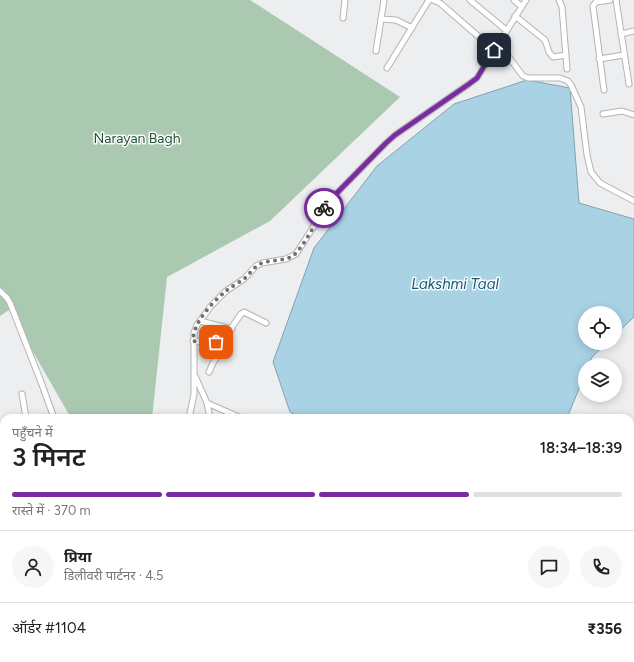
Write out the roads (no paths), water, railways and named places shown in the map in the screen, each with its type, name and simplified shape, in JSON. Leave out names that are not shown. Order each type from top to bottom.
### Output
[{"type":"street","points":[[342,18],[345,0]]},
{"type":"street","points":[[376,51],[384,0]]},
{"type":"street","points":[[387,68],[429,0]]},
{"type":"street","points":[[436,0],[494,50]]},
{"type":"street","points":[[470,0],[506,30]]},
{"type":"street","points":[[514,0],[521,6]]},
{"type":"street","points":[[190,414],[194,394],[195,375],[194,333],[200,321],[211,306],[226,291],[244,279],[256,266],[262,263],[286,259],[296,254],[332,198],[395,135],[477,78],[526,0]]},
{"type":"street","points":[[560,0],[562,7],[567,69]]},
{"type":"street","points":[[604,90],[593,6],[596,2],[610,0]]},
{"type":"street","points":[[616,0],[629,84]]},
{"type":"street","points":[[515,16],[545,40],[549,52],[553,57],[566,55]]},
{"type":"street","points":[[381,19],[396,20],[412,28]]},
{"type":"street","points":[[621,34],[634,31]]},
{"type":"street","points":[[498,43],[523,76],[560,78],[568,81],[581,107],[587,155],[591,172],[600,182],[634,201]]},
{"type":"street","points":[[599,60],[624,55]]},
{"type":"street","points":[[603,114],[622,111],[634,115]]},
{"type":"street","points":[[0,291],[10,303],[41,382],[52,414]]},
{"type":"street","points":[[193,341],[215,343],[221,336],[232,329],[241,314],[244,312],[266,323]]},
{"type":"street","points":[[200,321],[232,329]]},
{"type":"street","points":[[209,372],[212,363],[221,351],[218,340]]},
{"type":"street","points":[[195,375],[207,404],[209,414]]},
{"type":"street","points":[[22,394],[25,414]]},
{"type":"street","points":[[207,404],[231,414]]},
{"type":"water","name":"Lakshmi Taal","points":[[527,80],[570,88],[579,203],[634,219],[634,317],[622,328],[622,306],[578,306],[578,350],[600,350],[592,358],[578,358],[578,391],[569,414],[293,414],[290,412],[273,362],[314,248],[377,166],[454,104]]},
{"type":"park label","name":"Narayan Bagh","points":[[137,138]]}]
